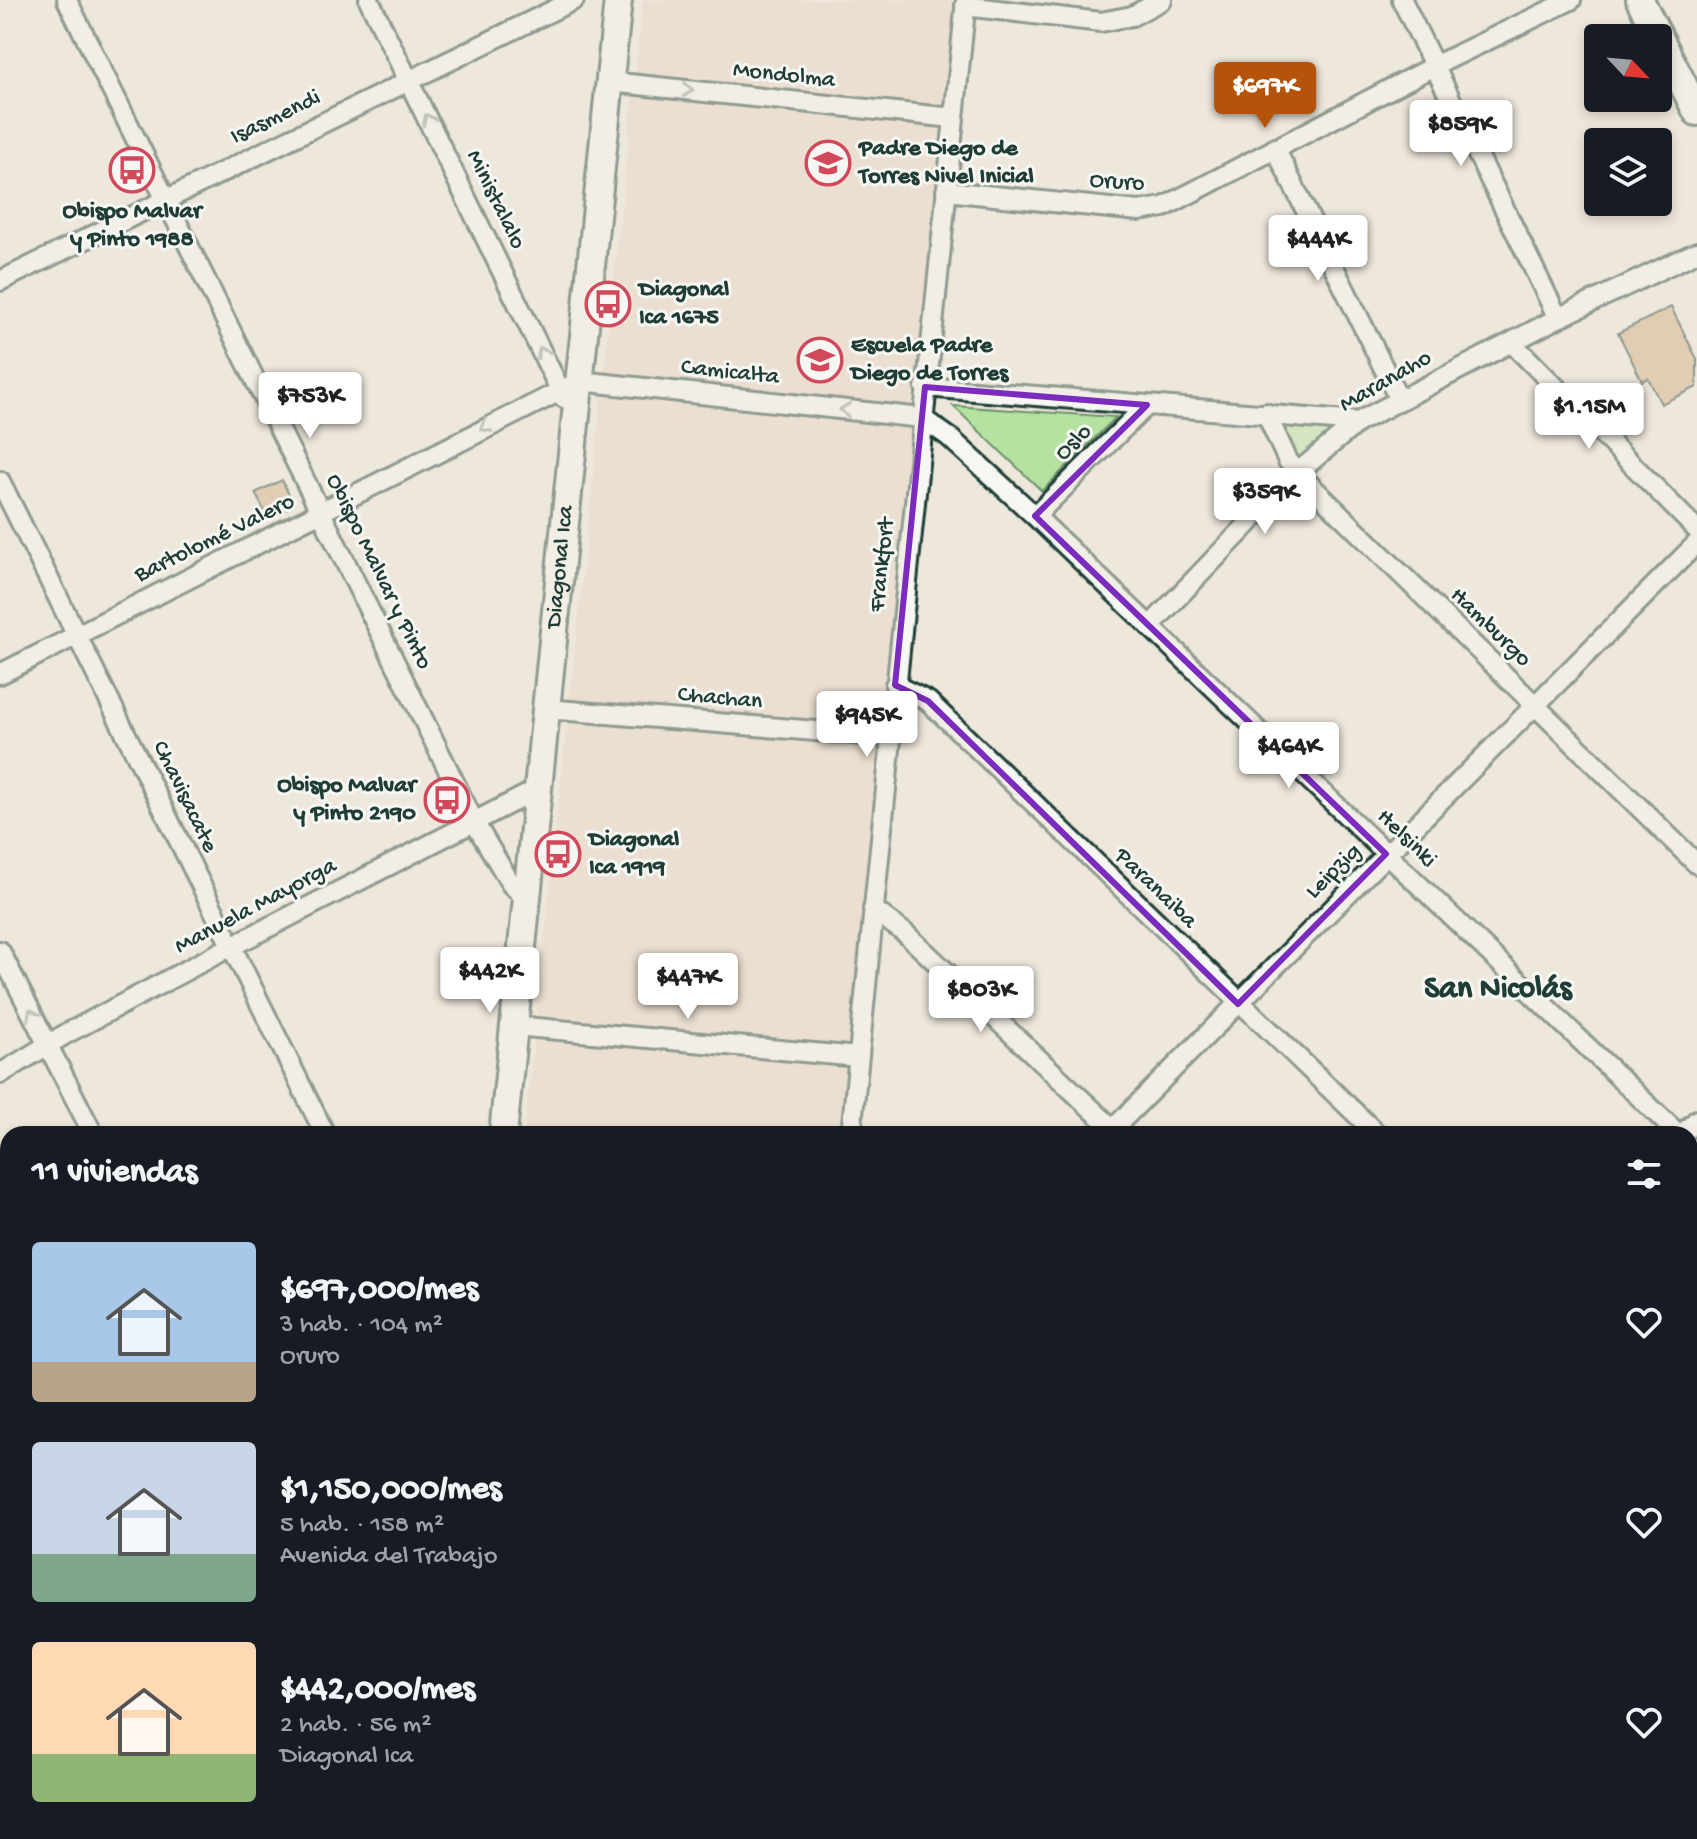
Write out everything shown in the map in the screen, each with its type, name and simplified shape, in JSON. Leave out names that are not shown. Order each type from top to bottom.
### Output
[{"type":"main road","name":"Diagonal Ica","points":[[504,1126],[575,423],[570,384],[618,0]]},
{"type":"main road","points":[[1640,0],[1697,112]]},
{"type":"street","name":"Obispo Malvar y Pinto","points":[[67,0],[168,198],[473,820],[511,884],[527,900]]},
{"type":"street","name":"Ministalalo","points":[[369,0],[570,384]]},
{"type":"street","name":"Isasmendi","points":[[0,281],[574,0]]},
{"type":"street","points":[[965,3],[1101,22],[1132,16],[1162,0]]},
{"type":"street","points":[[1402,0],[1558,318]]},
{"type":"street","name":"Oruro","points":[[946,191],[1152,211],[1434,66],[1571,0]]},
{"type":"street","name":"Frankfort","points":[[852,1126],[965,3]]},
{"type":"street","name":"Mondolma","points":[[610,82],[953,118]]},
{"type":"street","points":[[1275,148],[1399,399]]},
{"type":"street","name":"Maranaho","points":[[1150,626],[1298,472],[1358,422],[1558,318],[1697,252]]},
{"type":"street","points":[[1512,343],[1697,530]]},
{"type":"street","name":"Camicalta","points":[[570,384],[922,418]]},
{"type":"street","name":"Bartolomé Valero","points":[[0,674],[322,513],[570,384]]},
{"type":"street","points":[[925,387],[1358,422]]},
{"type":"street","name":"Oslo","points":[[1035,516],[1147,405]]},
{"type":"street","name":"Hamburgo","points":[[1266,413],[1288,461],[1298,472],[1697,864]]},
{"type":"street","name":"Helsinki","points":[[922,418],[949,437],[1035,516],[1672,1126]]},
{"type":"street","name":"Chavisacate","points":[[0,481],[321,1126]]},
{"type":"street","name":"Leipzig","points":[[1117,1126],[1697,543]]},
{"type":"street","name":"Paranaiba","points":[[895,685],[928,701],[1238,1004],[1368,1126]]},
{"type":"street","name":"Chachan","points":[[546,709],[890,737]]},
{"type":"street","name":"Manuela Mayorga","points":[[0,1074],[230,947],[538,789]]},
{"type":"street","points":[[873,909],[906,934],[1105,1126]]},
{"type":"street","points":[[0,951],[89,1126]]},
{"type":"street","points":[[514,1026],[859,1057]]},
{"type":"highlighted area","points":[[925,387],[1147,405],[1035,516],[1386,854],[1238,1004],[928,701],[895,685]]},
{"type":"shaded area","points":[[643,0],[960,0],[846,1126],[525,1126]]},
{"type":"green space","points":[[953,406],[1116,417],[1042,491]]},
{"type":"green space","points":[[1284,426],[1337,429],[1301,462]]},
{"type":"building","points":[[1671,307],[1697,359],[1697,387],[1661,404],[1648,378],[1642,381],[1618,333]]},
{"type":"building","points":[[282,480],[291,499],[288,508],[268,518],[255,493]]},
{"type":"place","name":"Padre Diego de Torres Nivel Inicial","points":[[828,163]]},
{"type":"place","name":"Obispo Malvar y Pinto 1988","points":[[132,170]]},
{"type":"place","name":"Diagonal Ica 1675","points":[[608,304]]},
{"type":"place","name":"Escuela Padre Diego de Torres","points":[[820,360]]},
{"type":"place","name":"Obispo Malvar y Pinto 2190","points":[[447,800]]},
{"type":"place","name":"Diagonal Ica 1919","points":[[558,854]]},
{"type":"district","name":"San Nicolás","points":[[1498,990]]}]
